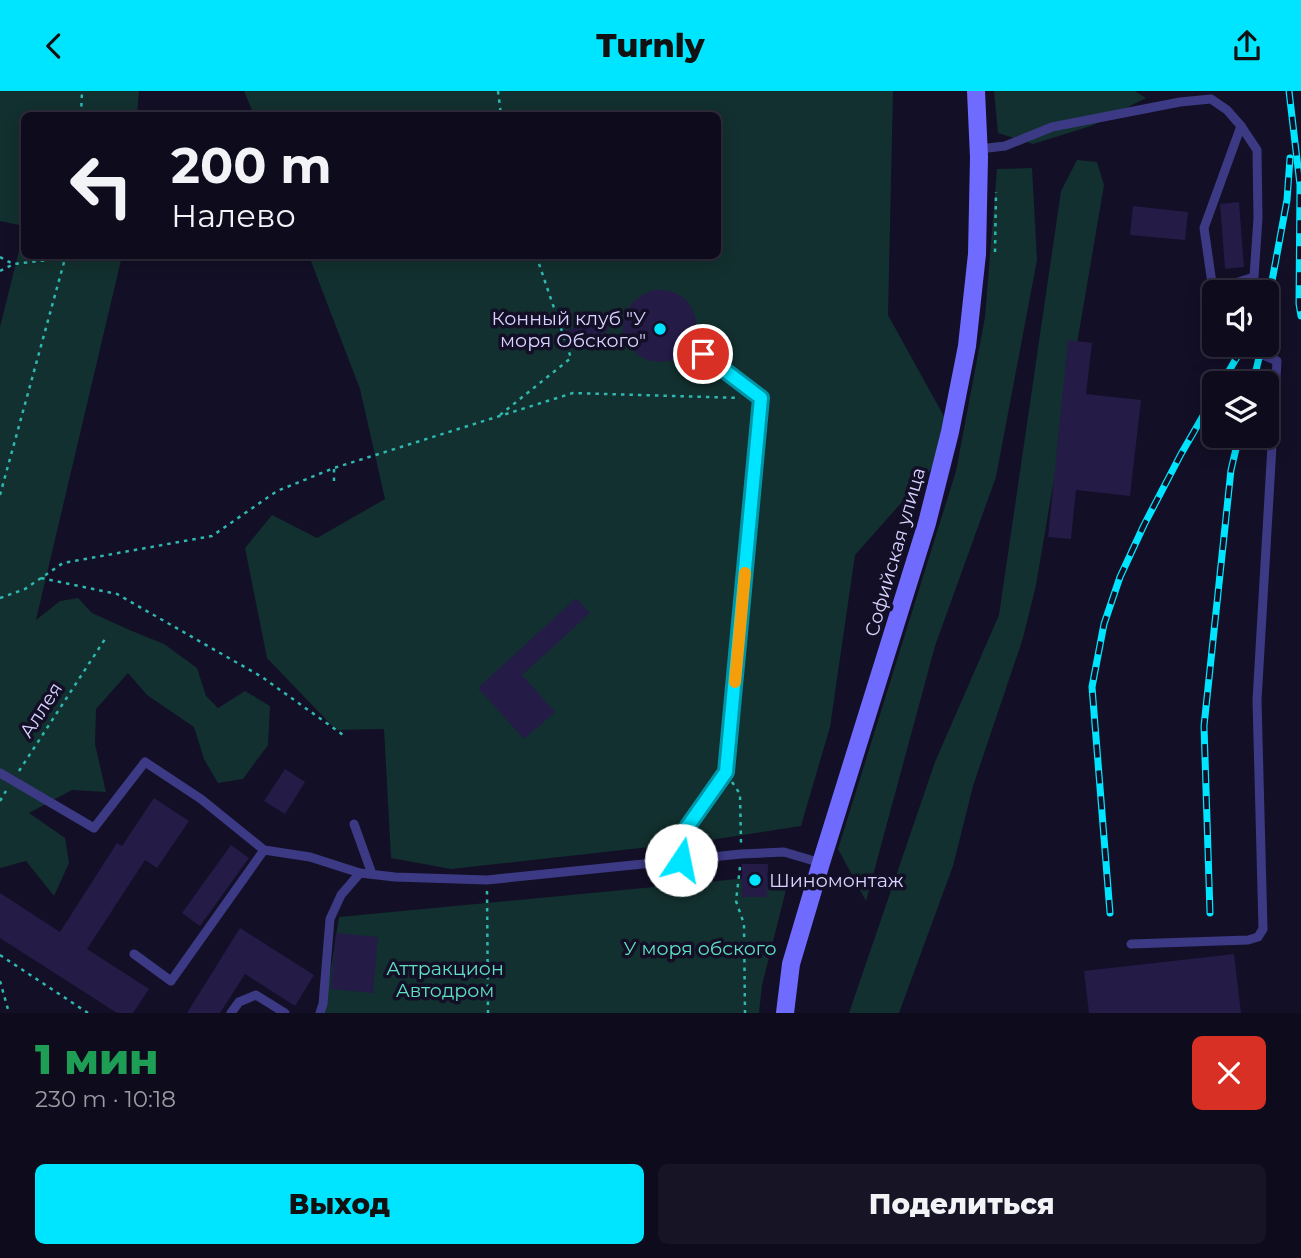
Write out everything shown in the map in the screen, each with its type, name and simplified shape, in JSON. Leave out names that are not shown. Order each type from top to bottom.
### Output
[{"type":"main road","name":"Софийская улица","points":[[785,1013],[791,964],[927,523],[950,432],[967,346],[977,254],[979,149],[976,91]]},
{"type":"lane","points":[[979,149],[1005,146],[1052,127],[1180,102],[1211,99],[1227,110],[1257,150],[1258,218],[1254,277],[1246,280]]},
{"type":"lane","points":[[1212,280],[1204,227],[1241,126]]},
{"type":"lane","points":[[681,860],[688,826],[726,772],[761,398],[703,354]]},
{"type":"lane","points":[[1131,944],[1248,940],[1258,937],[1263,929],[1257,700],[1277,362],[1265,357]]},
{"type":"lane","points":[[0,772],[94,828],[145,762],[201,799],[264,851],[310,857],[360,873],[395,877],[487,880],[741,854],[785,852],[821,863]]},
{"type":"lane","points":[[354,824],[372,874]]},
{"type":"lane","points":[[134,954],[171,981],[264,851]]},
{"type":"lane","points":[[320,1013],[330,919],[341,895],[360,873]]},
{"type":"lane","points":[[232,1013],[239,1002],[256,995],[285,1013]]},
{"type":"path","points":[[81,112],[82,91]]},
{"type":"path","points":[[498,91],[501,112]]},
{"type":"path","points":[[0,257],[14,264]]},
{"type":"path","points":[[0,271],[14,264],[51,259]]},
{"type":"path","points":[[0,495],[65,259]]},
{"type":"path","points":[[499,416],[571,358],[538,259]]},
{"type":"path","points":[[0,597],[24,589],[63,563],[212,536],[276,491],[334,468],[573,393],[761,398]]},
{"type":"path","points":[[334,468],[334,483]]},
{"type":"path","points":[[41,578],[117,594],[262,677],[346,737]]},
{"type":"path","name":"Аллея","points":[[0,801],[107,636]]},
{"type":"path","points":[[726,772],[740,794],[741,854],[736,901],[744,924],[745,1013]]},
{"type":"path","points":[[487,880],[488,1013]]},
{"type":"path","points":[[0,955],[88,1013]]},
{"type":"path","points":[[0,981],[10,1012]]},
{"type":"path","points":[[74,1013],[78,1007]]},
{"type":"green space","points":[[0,91],[139,91],[137,112],[21,112],[21,225],[0,221]]},
{"type":"green space","points":[[244,91],[893,91],[888,315],[957,440],[855,555],[830,727],[801,826],[704,841],[451,869],[391,858],[384,729],[336,730],[267,658],[245,548],[272,515],[317,538],[385,499],[360,389],[310,259],[721,259],[721,112],[253,112]]},
{"type":"green space","points":[[994,91],[1135,91],[1146,98],[1091,126],[1033,144],[998,133]]},
{"type":"green space","points":[[1077,160],[1097,162],[1104,185],[1036,585],[1023,638],[973,786],[953,866],[899,1013],[849,1013],[935,762],[999,615],[1061,191]]},
{"type":"green space","points":[[1032,168],[1037,260],[996,477],[935,646],[866,901],[838,849],[956,471],[985,317],[997,169]]},
{"type":"green space","points":[[21,243],[21,259],[121,259],[36,620],[60,601],[78,598],[92,613],[164,644],[197,668],[206,696],[218,708],[245,691],[270,706],[268,745],[243,779],[218,783],[204,759],[194,727],[147,695],[128,673],[96,709],[95,744],[106,792],[72,790],[29,813],[65,838],[69,863],[54,896],[26,861],[0,868],[0,327]]},
{"type":"green space","name":"У моря обского","points":[[790,874],[762,985],[759,1013],[324,1013],[339,917]]},
{"type":"building","points":[[1239,202],[1244,267],[1225,269],[1220,204]]},
{"type":"building","points":[[1133,206],[1188,212],[1185,240],[1130,235]]},
{"type":"building","name":"Конный клуб \"У моря Обского\"","points":[[653,290],[676,293],[686,300],[693,310],[696,333],[692,344],[674,360],[650,361],[639,356],[622,331],[626,313],[632,303]]},
{"type":"building","points":[[600,313],[609,330],[574,349],[565,332]]},
{"type":"building","points":[[1068,340],[1092,343],[1086,394],[1141,400],[1130,496],[1076,490],[1071,539],[1048,537]]},
{"type":"building","points":[[576,598],[590,613],[522,675],[555,712],[524,739],[478,688]]},
{"type":"building","points":[[285,769],[305,782],[285,814],[264,801]]},
{"type":"building","points":[[154,798],[189,821],[157,868],[145,860],[87,949],[149,989],[133,1013],[117,1013],[0,938],[0,893],[60,932],[117,843],[122,846]]},
{"type":"building","points":[[231,845],[249,858],[200,926],[182,913]]},
{"type":"building","name":"Шиномонтаж","points":[[742,864],[768,864],[767,897],[742,897]]},
{"type":"building","points":[[240,928],[314,975],[295,1006],[245,974],[220,1013],[187,1013]]},
{"type":"building","points":[[336,933],[378,937],[373,993],[331,989]]},
{"type":"building","points":[[1234,954],[1241,1013],[1089,1013],[1084,971]]},
{"type":"railway","points":[[1289,91],[1300,185],[1301,316]]},
{"type":"railway","points":[[1272,280],[1287,200],[1290,158]]},
{"type":"railway","points":[[1229,371],[1237,357]]},
{"type":"railway","points":[[1256,371],[1259,357]]},
{"type":"railway","points":[[1110,913],[1092,687],[1104,624],[1120,577],[1144,525],[1202,418]]},
{"type":"railway","points":[[1210,913],[1204,726],[1231,470],[1236,448]]},
{"type":"slow traffic","points":[[735,682],[745,573]]},
{"type":"place","name":"Конный клуб \"У моря Обского\"","points":[[660,329]]},
{"type":"place","name":"Шиномонтаж","points":[[755,880]]},
{"type":"route","points":[[681,860],[688,826],[726,772],[761,398],[703,354]]},
{"type":"park label","name":"Аттракцион Автодром","points":[[445,979]]}]
